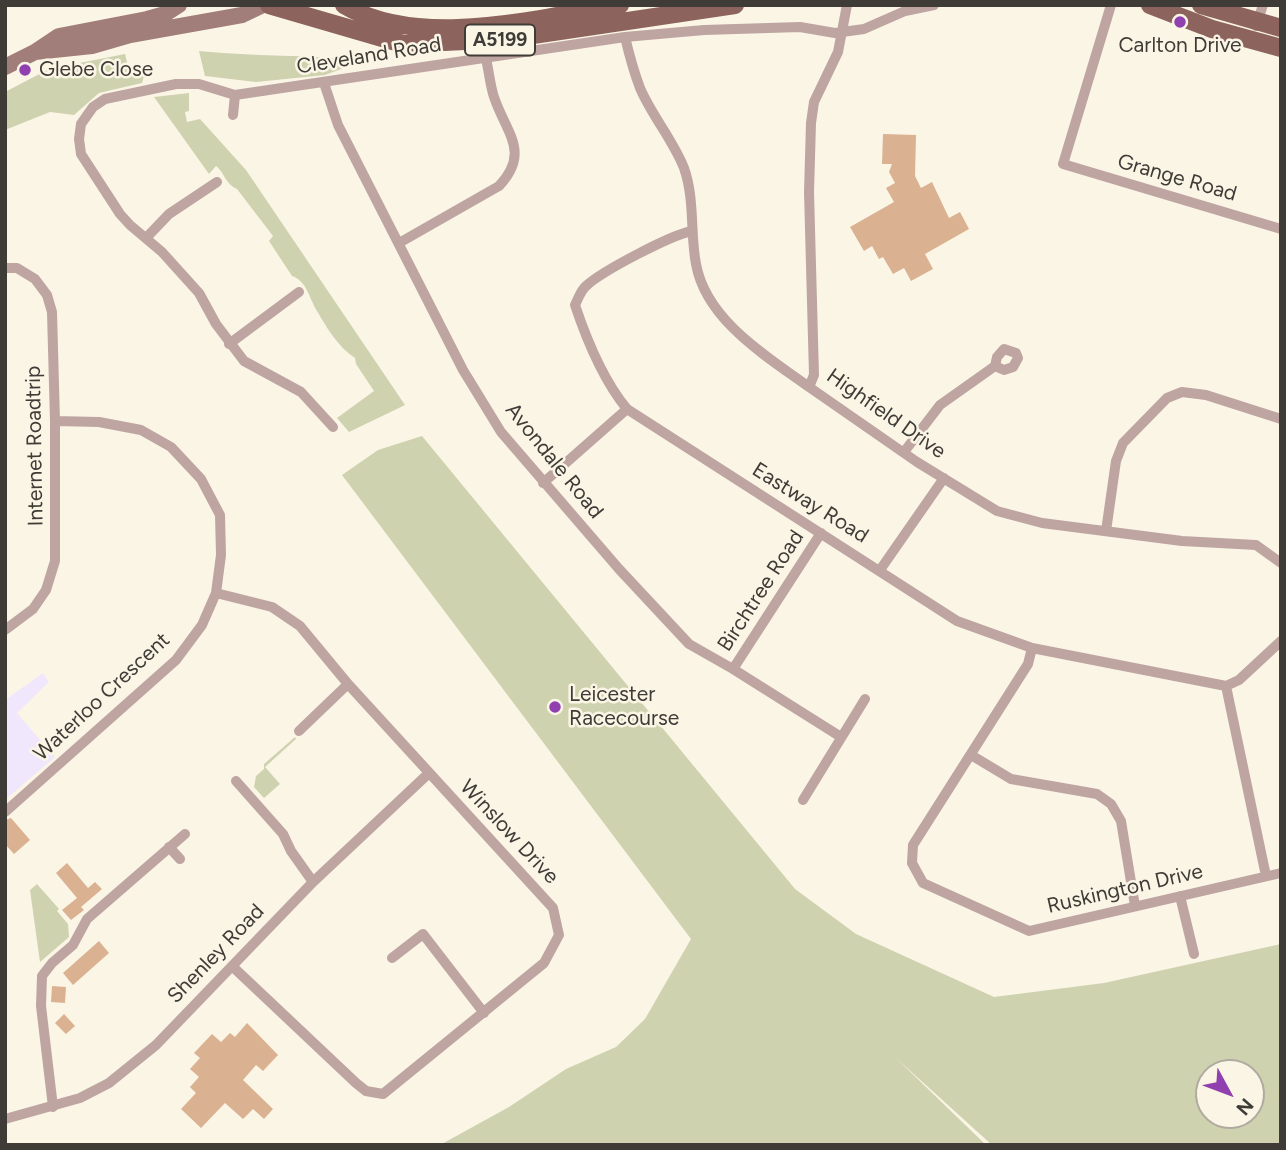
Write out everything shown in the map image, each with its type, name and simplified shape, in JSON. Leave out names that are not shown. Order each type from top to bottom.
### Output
[{"type":"main road","points":[[148,19],[164,5]]},
{"type":"main road","points":[[5,67],[59,36],[148,19],[165,14],[179,5]]},
{"type":"main road","points":[[35,52],[92,46],[130,35],[242,15],[263,5]]},
{"type":"main road","name":"A5199","points":[[269,5],[368,35],[403,44],[415,44],[506,39],[735,5]]},
{"type":"main road","name":"A5199","points":[[345,5],[368,16],[404,27],[430,28],[471,28],[620,5]]},
{"type":"main road","points":[[1150,5],[1252,42],[1281,48]]},
{"type":"main road","points":[[1202,5],[1259,14],[1281,28]]},
{"type":"street","name":"Highfield Drive","points":[[847,5],[838,52],[814,102],[811,123],[809,192],[814,375],[809,387],[904,453],[997,511],[1042,523],[1182,541],[1256,545],[1281,563]]},
{"type":"street","points":[[843,32],[864,29],[905,11],[934,5]]},
{"type":"street","name":"Grange Road","points":[[1111,5],[1063,164],[1281,229]]},
{"type":"street","points":[[1252,42],[1259,14]]},
{"type":"street","name":"Cleveland Road","points":[[333,427],[301,392],[244,361],[229,344],[199,293],[147,237],[120,214],[85,163],[79,146],[81,124],[93,107],[105,99],[176,84],[199,84],[235,95],[625,37],[704,30],[800,27],[843,32]]},
{"type":"street","points":[[625,37],[640,88],[683,167],[690,191],[696,266],[704,290],[728,323],[768,358],[809,387]]},
{"type":"street","points":[[399,243],[499,186],[510,174],[516,157],[515,144],[494,96],[486,59]]},
{"type":"street","name":"Avondale Road","points":[[324,83],[338,125],[463,370],[500,432],[619,569],[689,644],[733,668],[841,737]]},
{"type":"street","points":[[233,115],[235,95]]},
{"type":"street","points":[[147,237],[169,214],[217,182]]},
{"type":"street","name":"Eastway Road","points":[[692,231],[678,234],[607,272],[585,287],[575,305],[612,391],[627,410],[957,621],[1032,648],[1226,686]]},
{"type":"street","name":"Internet Roadtrip","points":[[5,268],[17,268],[35,279],[47,295],[52,312],[55,421],[55,561],[46,590],[33,609],[5,630]]},
{"type":"street","points":[[229,344],[299,292]]},
{"type":"street","points":[[904,453],[940,404],[995,366]]},
{"type":"street","points":[[1106,531],[1116,461],[1123,443],[1167,398],[1182,392],[1206,395],[1281,419]]},
{"type":"street","points":[[543,483],[627,410]]},
{"type":"street","name":"Waterloo Crescent","points":[[5,812],[176,660],[202,625],[216,593],[221,555],[220,515],[201,479],[171,447],[141,430],[99,422],[55,421]]},
{"type":"street","points":[[880,570],[944,478]]},
{"type":"street","name":"Birchtree Road","points":[[733,668],[821,534]]},
{"type":"street","name":"Winslow Drive","points":[[216,593],[272,607],[300,626],[348,684],[553,908],[559,935],[544,963],[383,1094],[366,1091],[356,1083],[232,967]]},
{"type":"street","points":[[1266,876],[1226,686],[1239,680],[1281,641]]},
{"type":"street","name":"Ruskington Drive","points":[[1032,648],[1028,664],[912,845],[912,863],[923,883],[1029,931],[1281,873]]},
{"type":"street","points":[[299,731],[348,684]]},
{"type":"street","points":[[803,800],[865,699]]},
{"type":"street","points":[[971,755],[1011,779],[1097,794],[1111,804],[1121,821],[1135,906]]},
{"type":"street","name":"Shenley Road","points":[[5,1119],[80,1098],[109,1083],[156,1045],[313,882],[429,773]]},
{"type":"street","points":[[236,780],[283,834],[291,851],[313,882]]},
{"type":"street","points":[[53,1107],[41,1006],[42,976],[52,962],[73,945],[87,919],[185,834]]},
{"type":"street","points":[[169,847],[180,859]]},
{"type":"street","points":[[1180,896],[1194,954]]},
{"type":"street","points":[[392,958],[423,934],[484,1013]]},
{"type":"shaded area","points":[[43,673],[49,682],[17,713],[55,757],[5,800],[5,700]]},
{"type":"green space","points":[[199,51],[363,61],[325,75],[256,82],[205,76]]},
{"type":"green space","points":[[125,54],[128,66],[144,76],[142,83],[99,93],[74,115],[50,112],[5,130],[5,92],[49,69]]},
{"type":"green space","points":[[189,93],[189,111],[185,112],[187,122],[200,119],[246,170],[405,405],[349,432],[337,418],[374,391],[356,364],[355,358],[333,337],[304,286],[292,276],[269,241],[273,236],[216,166],[209,174],[154,97]]},
{"type":"green space","points":[[422,436],[795,889],[856,934],[994,997],[1104,983],[1281,944],[1281,1145],[992,1145],[896,1058],[986,1145],[440,1145],[509,1107],[566,1069],[616,1047],[645,1019],[691,939],[342,475],[378,450]]},
{"type":"green space","points":[[295,737],[296,739],[265,767],[280,784],[264,798],[254,787],[256,776],[264,769],[264,764]]},
{"type":"green space","points":[[37,884],[59,909],[57,911],[68,924],[69,937],[40,962],[30,890]]},
{"type":"building","points":[[883,134],[916,135],[915,176],[921,188],[932,182],[949,218],[960,212],[969,229],[925,254],[933,269],[911,281],[904,268],[893,274],[883,257],[879,259],[872,246],[864,251],[850,227],[894,202],[886,188],[895,183],[889,172],[892,164],[882,164]]},
{"type":"building","points":[[11,818],[30,840],[14,854],[5,844],[5,820]]},
{"type":"building","points":[[67,863],[88,888],[95,882],[102,889],[81,907],[84,910],[71,920],[62,910],[77,898],[56,873]]},
{"type":"building","points":[[99,941],[109,953],[73,985],[63,973]]},
{"type":"building","points":[[52,986],[66,987],[65,1003],[51,1002]]},
{"type":"building","points":[[64,1014],[75,1026],[66,1034],[55,1023]]},
{"type":"building","points":[[247,1023],[278,1055],[263,1071],[256,1065],[243,1080],[273,1109],[264,1119],[253,1109],[243,1119],[225,1103],[201,1128],[181,1109],[196,1093],[190,1087],[199,1077],[190,1069],[200,1058],[194,1053],[212,1034],[221,1042],[230,1033],[235,1037]]},
{"type":"place","name":"Carlton Drive","points":[[1180,22]]},
{"type":"place","name":"Glebe Close","points":[[25,70]]},
{"type":"place","name":"Leicester Racecourse","points":[[555,707]]}]
